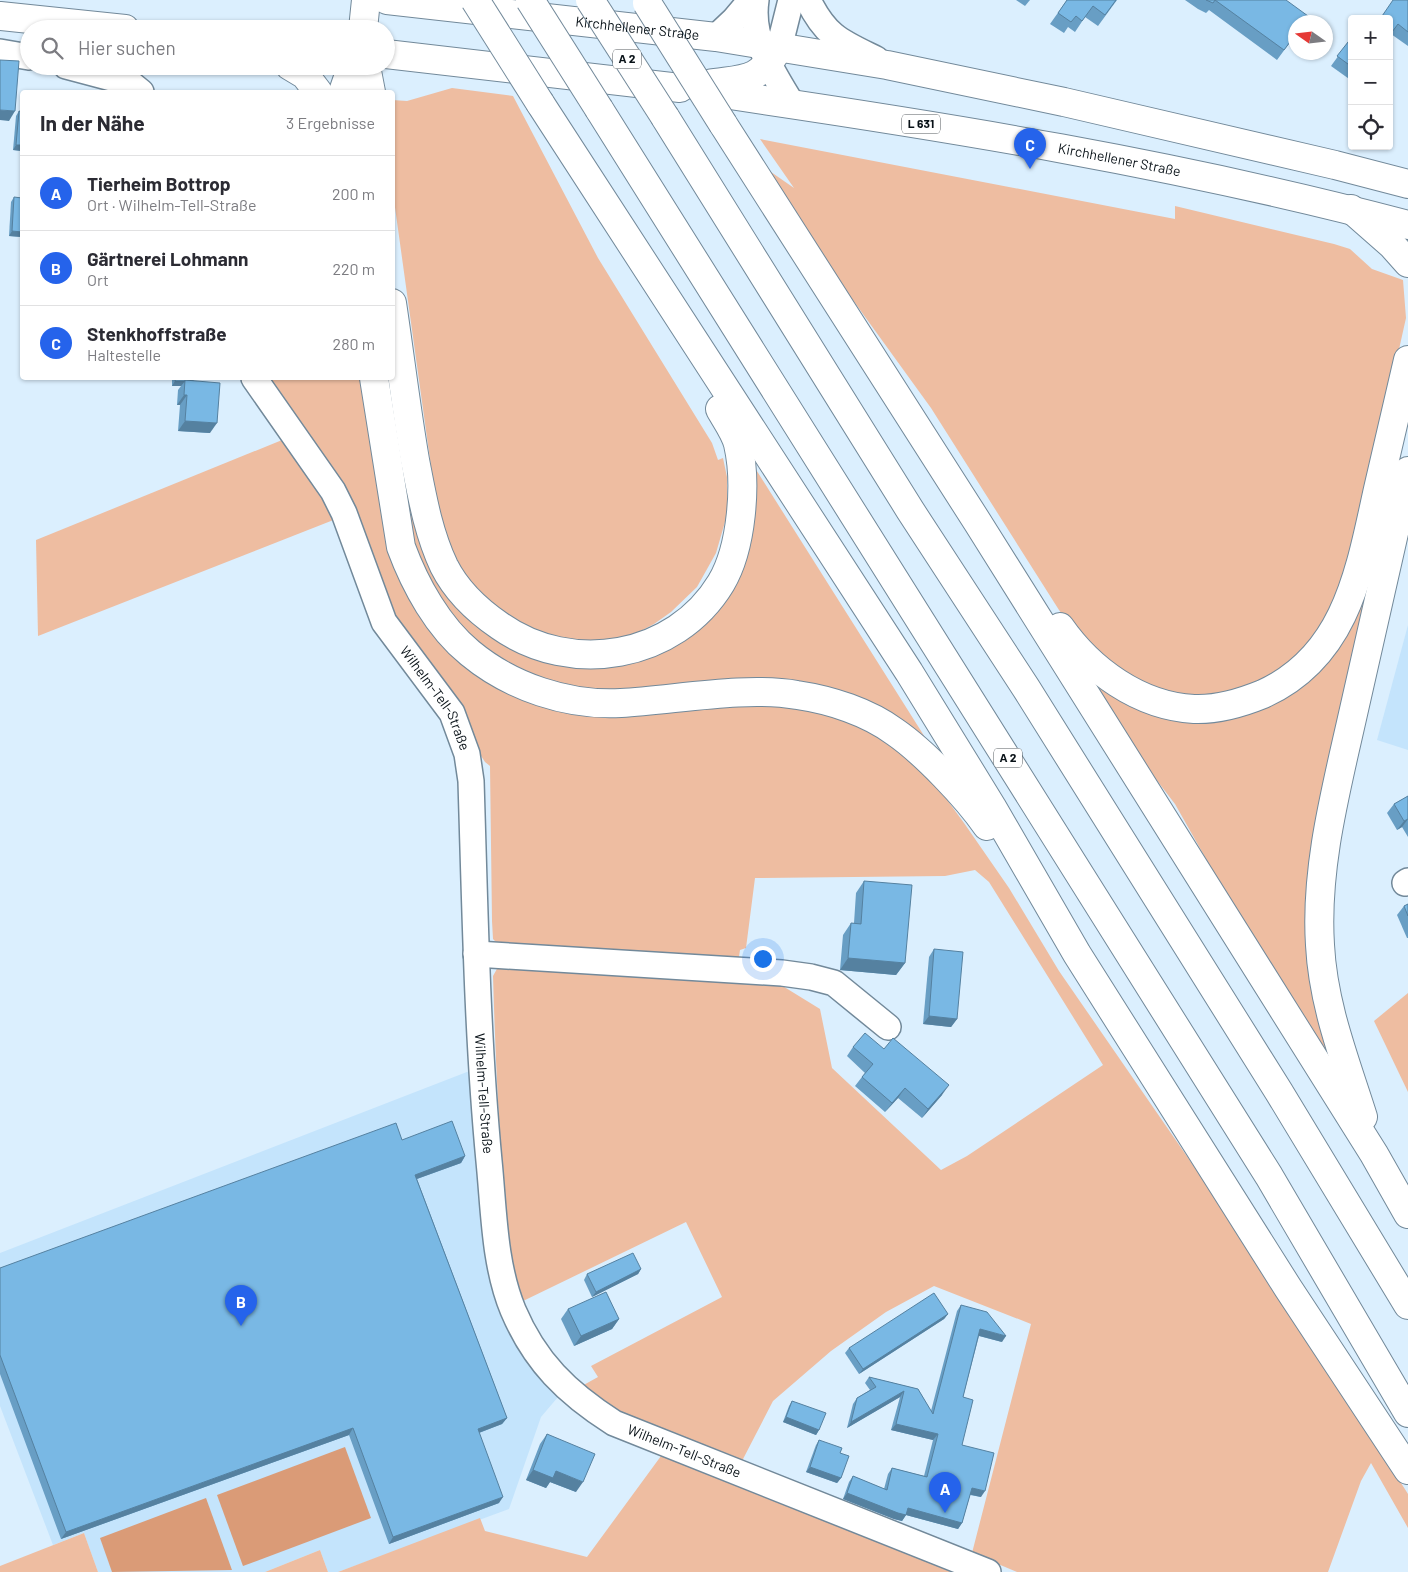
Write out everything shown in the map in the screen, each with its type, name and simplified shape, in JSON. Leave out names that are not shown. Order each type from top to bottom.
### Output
[{"type":"main road","points":[[364,20],[366,0]]},
{"type":"main road","name":"Kirchhellener Straße","points":[[387,0],[716,37],[769,53],[887,65],[1073,104],[1323,162],[1408,184]]},
{"type":"main road","points":[[475,0],[909,672],[992,807],[1077,954],[1288,1288],[1408,1470]]},
{"type":"main road","name":"A 2","points":[[530,0],[1253,1151],[1408,1413]]},
{"type":"main road","name":"A 2","points":[[590,0],[1279,1092],[1408,1305]]},
{"type":"main road","points":[[646,2],[978,523],[1374,1154],[1408,1214]]},
{"type":"main road","points":[[0,16],[38,20]]},
{"type":"main road","name":"Kirchhellener Straße","points":[[769,53],[760,73],[708,88],[1114,158],[1351,210],[1408,225]]},
{"type":"main road","points":[[395,55],[680,88]]},
{"type":"main road","points":[[305,75],[316,90]]},
{"type":"main road","points":[[344,90],[349,75]]},
{"type":"main road","points":[[368,75],[371,90]]},
{"type":"main road","points":[[1351,210],[1392,246],[1408,263]]},
{"type":"main road","points":[[395,324],[422,499],[430,533],[445,567],[461,591],[484,615],[514,636],[534,646],[558,652],[585,655],[615,654],[643,647],[673,632],[699,610],[722,583],[734,551],[740,514],[742,480],[738,443],[651,274]]},
{"type":"main road","points":[[978,523],[1007,544],[1061,629],[1078,650],[1092,664],[1132,692],[1179,708],[1201,709],[1221,707],[1254,697],[1282,685],[1302,671],[1320,652],[1348,601],[1365,547],[1408,360]]},
{"type":"main road","points":[[374,380],[401,547],[410,572],[435,613],[470,654],[490,668],[525,686],[558,697],[585,703],[620,703],[767,692],[797,694],[833,703],[861,714],[895,732],[976,810],[1077,954]]},
{"type":"main road","points":[[1374,1154],[1330,1018],[1323,982],[1319,909],[1321,876],[1337,782],[1408,471]]},
{"type":"street","points":[[716,37],[751,0]]},
{"type":"street","points":[[756,0],[769,53],[792,104]]},
{"type":"street","points":[[769,53],[791,0]]},
{"type":"street","name":"Kirchhellener Straße","points":[[808,0],[817,18],[832,36],[887,65]]},
{"type":"street","points":[[0,52],[20,55]]},
{"type":"street","points":[[98,75],[130,84],[138,90]]},
{"type":"street","name":"Wilhelm-Tell-Straße","points":[[255,380],[333,491],[344,513],[384,622],[441,698],[459,730],[471,781],[481,1078],[497,1243],[503,1280],[512,1309],[542,1362],[560,1383],[582,1403],[614,1423],[988,1572]]},
{"type":"street","points":[[476,954],[782,972],[811,977],[834,983],[888,1027]]},
{"type":"shaded area","points":[[452,88],[513,96],[598,258],[712,443],[718,460],[723,458],[727,477],[727,515],[716,553],[697,587],[671,612],[637,633],[617,638],[587,641],[545,636],[487,604],[460,568],[450,550],[434,488],[395,207],[395,100],[407,101]]},
{"type":"shaded area","points":[[760,139],[1175,219],[1175,206],[1350,249],[1372,269],[1403,280],[1406,318],[1360,524],[1339,600],[1305,655],[1247,690],[1185,698],[1124,676],[1074,630],[1059,610],[931,408],[842,285],[770,174],[771,172],[794,188]]},
{"type":"shaded area","points":[[265,380],[366,380],[392,544],[496,683],[771,702],[832,716],[861,727],[888,744],[937,786],[1009,888],[1059,971],[1213,1194],[1325,1363],[1408,1494],[1408,1528],[1371,1463],[1361,1481],[1328,1572],[1017,1572],[972,1553],[1031,1324],[934,1286],[886,1312],[831,1351],[773,1401],[742,1461],[618,1413],[580,1387],[598,1377],[591,1366],[722,1297],[686,1222],[521,1302],[513,1273],[508,1243],[501,1156],[493,976],[498,967],[781,985],[820,1009],[832,1068],[941,1170],[967,1156],[1103,1065],[989,882],[975,870],[945,876],[755,878],[746,948],[740,950],[738,963],[500,946],[493,939],[492,921],[490,766],[485,762],[400,630]]},
{"type":"shaded area","points":[[1405,424],[1310,973],[1315,1008],[1330,1061],[1236,912],[1175,804],[1128,743],[1089,679],[1150,711],[1311,677]]},
{"type":"shaded area","points":[[287,438],[336,519],[38,636],[36,540]]},
{"type":"shaded area","points":[[398,445],[414,510],[527,654],[691,626],[755,468],[928,742],[900,727],[695,688],[573,690],[509,667],[463,630],[437,596],[414,544]]},
{"type":"shaded area","points":[[1408,625],[1408,750],[1377,740]]},
{"type":"shaded area","points":[[1408,993],[1408,1092],[1374,1021]]},
{"type":"shaded area","points":[[472,1070],[522,1353],[558,1397],[541,1417],[509,1509],[338,1572],[328,1572],[320,1550],[265,1572],[98,1572],[84,1533],[53,1545],[0,1406],[0,1253]]},
{"type":"shaded area","points":[[345,1447],[371,1518],[243,1566],[217,1495]]},
{"type":"shaded area","points":[[661,1456],[797,1507],[951,1572],[338,1572],[480,1518],[485,1531],[587,1557]]},
{"type":"shaded area","points":[[206,1498],[232,1570],[112,1572],[100,1538]]},
{"type":"shaded area","points":[[84,1533],[98,1572],[0,1572],[0,1566]]},
{"type":"shaded area","points":[[320,1550],[328,1572],[265,1572]]},
{"type":"building","points":[[1067,0],[1116,0],[1105,15],[1093,6],[1082,21],[1076,16],[1071,22],[1058,13]]},
{"type":"building","points":[[1215,0],[1286,0],[1307,15],[1288,15],[1288,45],[1284,50]]},
{"type":"building","points":[[1393,0],[1408,0],[1408,32],[1398,24],[1393,31],[1393,15],[1383,15]]},
{"type":"building","points":[[1348,42],[1348,64],[1337,56]]},
{"type":"building","points":[[0,60],[19,61],[15,111],[0,110]]},
{"type":"building","points":[[19,111],[20,145],[16,145]]},
{"type":"building","points":[[14,197],[20,198],[20,232],[12,231]]},
{"type":"building","points":[[175,380],[193,380],[193,381]]},
{"type":"building","points":[[185,380],[220,383],[217,423],[185,421],[187,395],[184,395]]},
{"type":"building","points":[[1408,796],[1408,819],[1404,821],[1394,804]]},
{"type":"building","points":[[864,881],[912,885],[905,963],[848,958],[851,923],[861,924]]},
{"type":"building","points":[[1408,904],[1408,916],[1404,906]]},
{"type":"building","points":[[934,949],[963,952],[957,1019],[929,1016]]},
{"type":"building","points":[[865,1033],[884,1049],[893,1038],[949,1085],[928,1109],[905,1088],[892,1103],[862,1077],[873,1064],[853,1047]]},
{"type":"building","points":[[452,1121],[465,1156],[415,1175],[507,1418],[478,1429],[503,1497],[393,1537],[353,1428],[66,1532],[0,1355],[0,1268],[396,1123],[402,1140]]},
{"type":"building","points":[[633,1253],[641,1269],[596,1292],[587,1274]]},
{"type":"building","points":[[606,1292],[619,1319],[581,1336],[568,1309]]},
{"type":"building","points":[[934,1293],[948,1314],[863,1369],[849,1348]]},
{"type":"building","points":[[961,1305],[987,1312],[1006,1336],[980,1329],[963,1397],[973,1400],[962,1445],[994,1453],[985,1491],[972,1488],[962,1523],[908,1508],[906,1515],[898,1513],[847,1493],[853,1476],[887,1490],[892,1468],[927,1477],[938,1434],[896,1424],[904,1391],[851,1422],[857,1398],[876,1387],[869,1377],[918,1389],[933,1414]]},
{"type":"building","points":[[792,1401],[826,1413],[819,1430],[786,1417]]},
{"type":"building","points":[[547,1434],[595,1454],[583,1482],[556,1471],[553,1478],[533,1470]]},
{"type":"building","points":[[819,1440],[842,1448],[840,1453],[849,1456],[841,1478],[810,1467]]},
{"type":"place","name":"Stenkhoffstraße","points":[[1030,169]]},
{"type":"place","name":"Gärtnerei Lohmann","points":[[241,1326]]},
{"type":"place","name":"Tierheim Bottrop","points":[[945,1513]]}]
